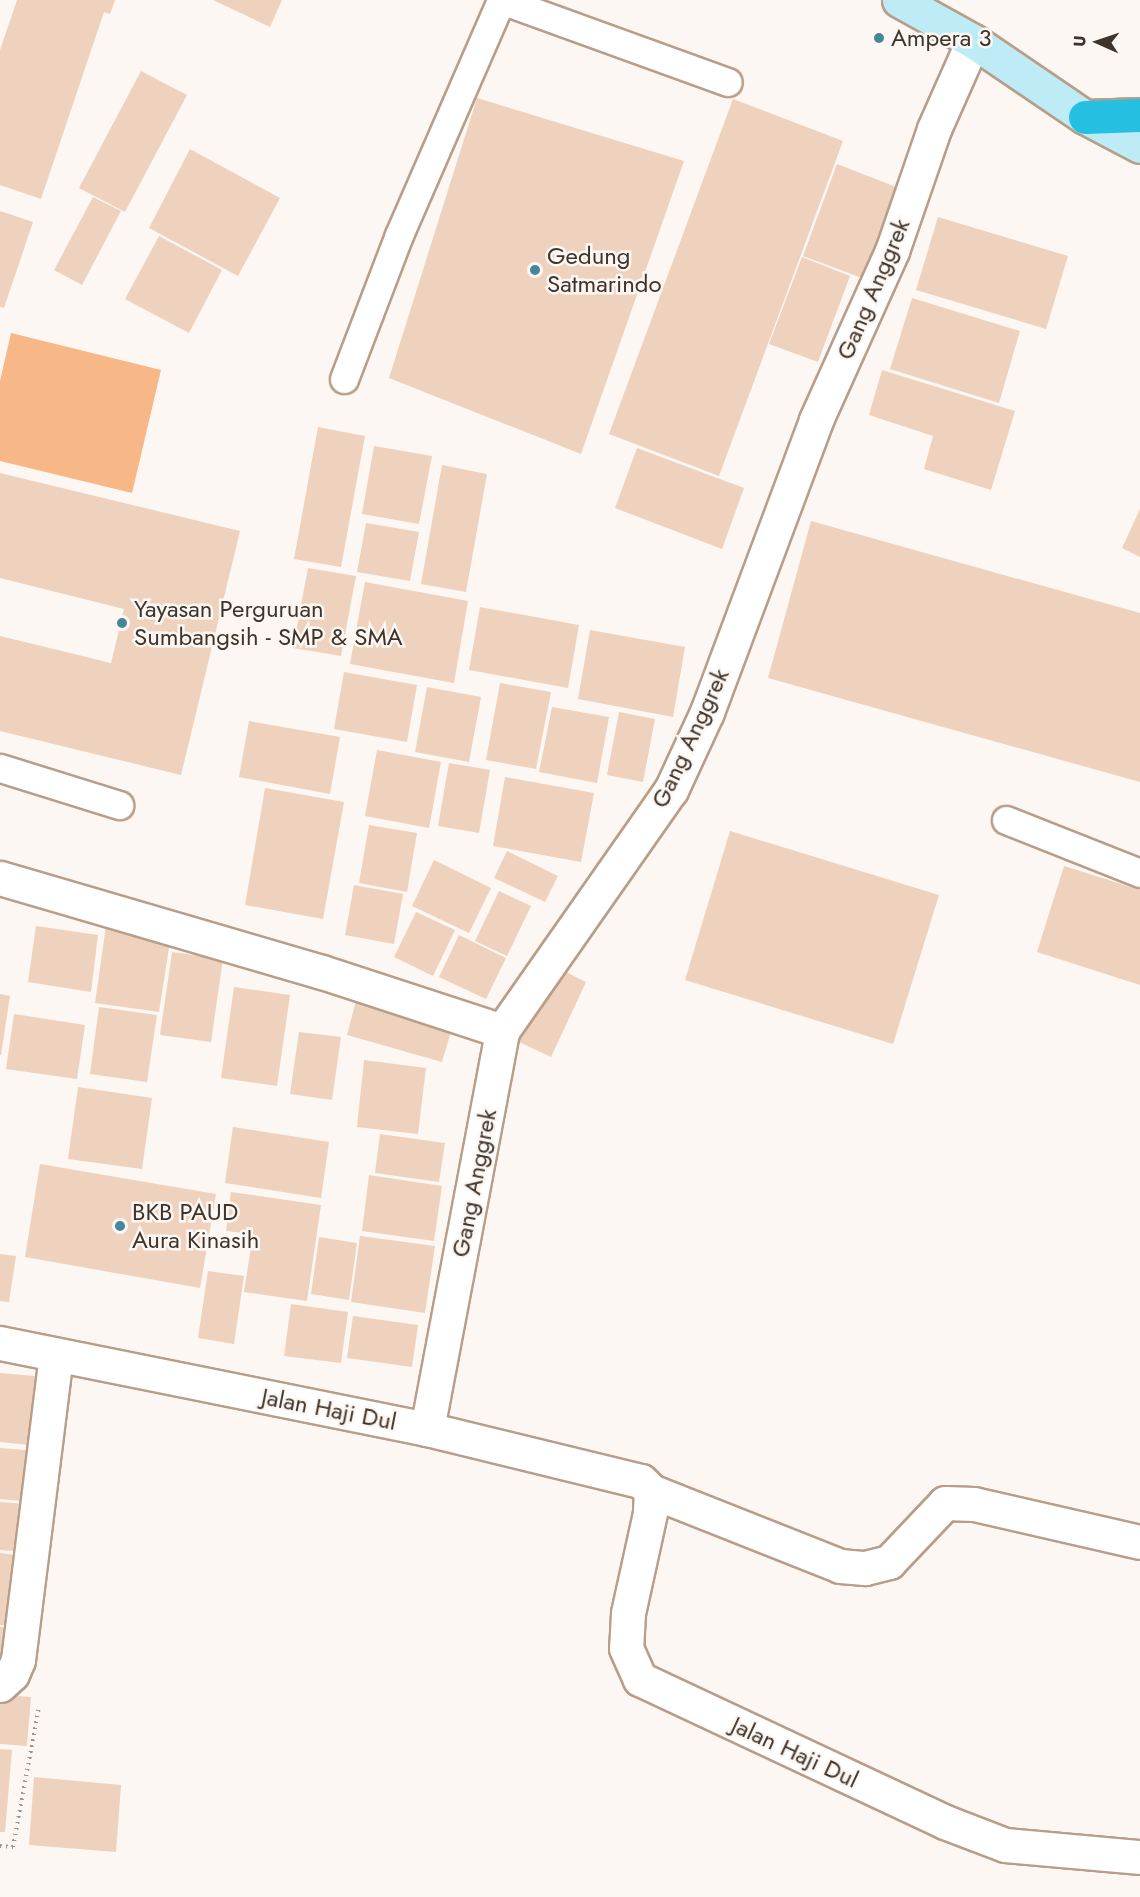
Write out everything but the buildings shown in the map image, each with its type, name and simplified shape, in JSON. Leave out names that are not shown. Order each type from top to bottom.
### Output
[{"type":"highway","points":[[1085,117],[1140,115]]},
{"type":"street","points":[[899,0],[973,40],[1085,117],[1140,146]]},
{"type":"street","name":"Gang Anggrek","points":[[427,1429],[502,1031],[671,790],[706,712],[816,420],[892,251],[934,129],[973,40]]},
{"type":"street","points":[[0,878],[322,972],[502,1031]]},
{"type":"street","name":"Jalan Haji Dul","points":[[0,1343],[427,1429],[641,1481],[651,1491],[840,1566],[865,1568],[889,1562],[945,1503],[974,1504],[1140,1542]]},
{"type":"street","points":[[0,1685],[12,1674],[18,1660],[56,1355]]},
{"type":"street","name":"Jalan Haji Dul","points":[[651,1491],[650,1513],[628,1613],[626,1648],[640,1680],[1005,1845],[1140,1857]]},
{"type":"lane","points":[[344,379],[399,235],[501,0],[728,82]]},
{"type":"lane","points":[[0,768],[120,805]]},
{"type":"lane","points":[[1006,820],[1140,873]]},
{"type":"path","points":[[0,1846],[13,1847],[39,1704]]},
{"type":"shaded area","points":[[11,333],[161,370],[132,493],[0,461],[0,381]]},
{"type":"place","name":"Ampera 3","points":[[879,38]]},
{"type":"place","name":"Gedung Satmarindo","points":[[535,270]]},
{"type":"place","name":"Yayasan Perguruan Sumbangsih - SMP & SMA","points":[[122,623]]},
{"type":"place","name":"BKB PAUD Aura Kinasih","points":[[120,1226]]}]
